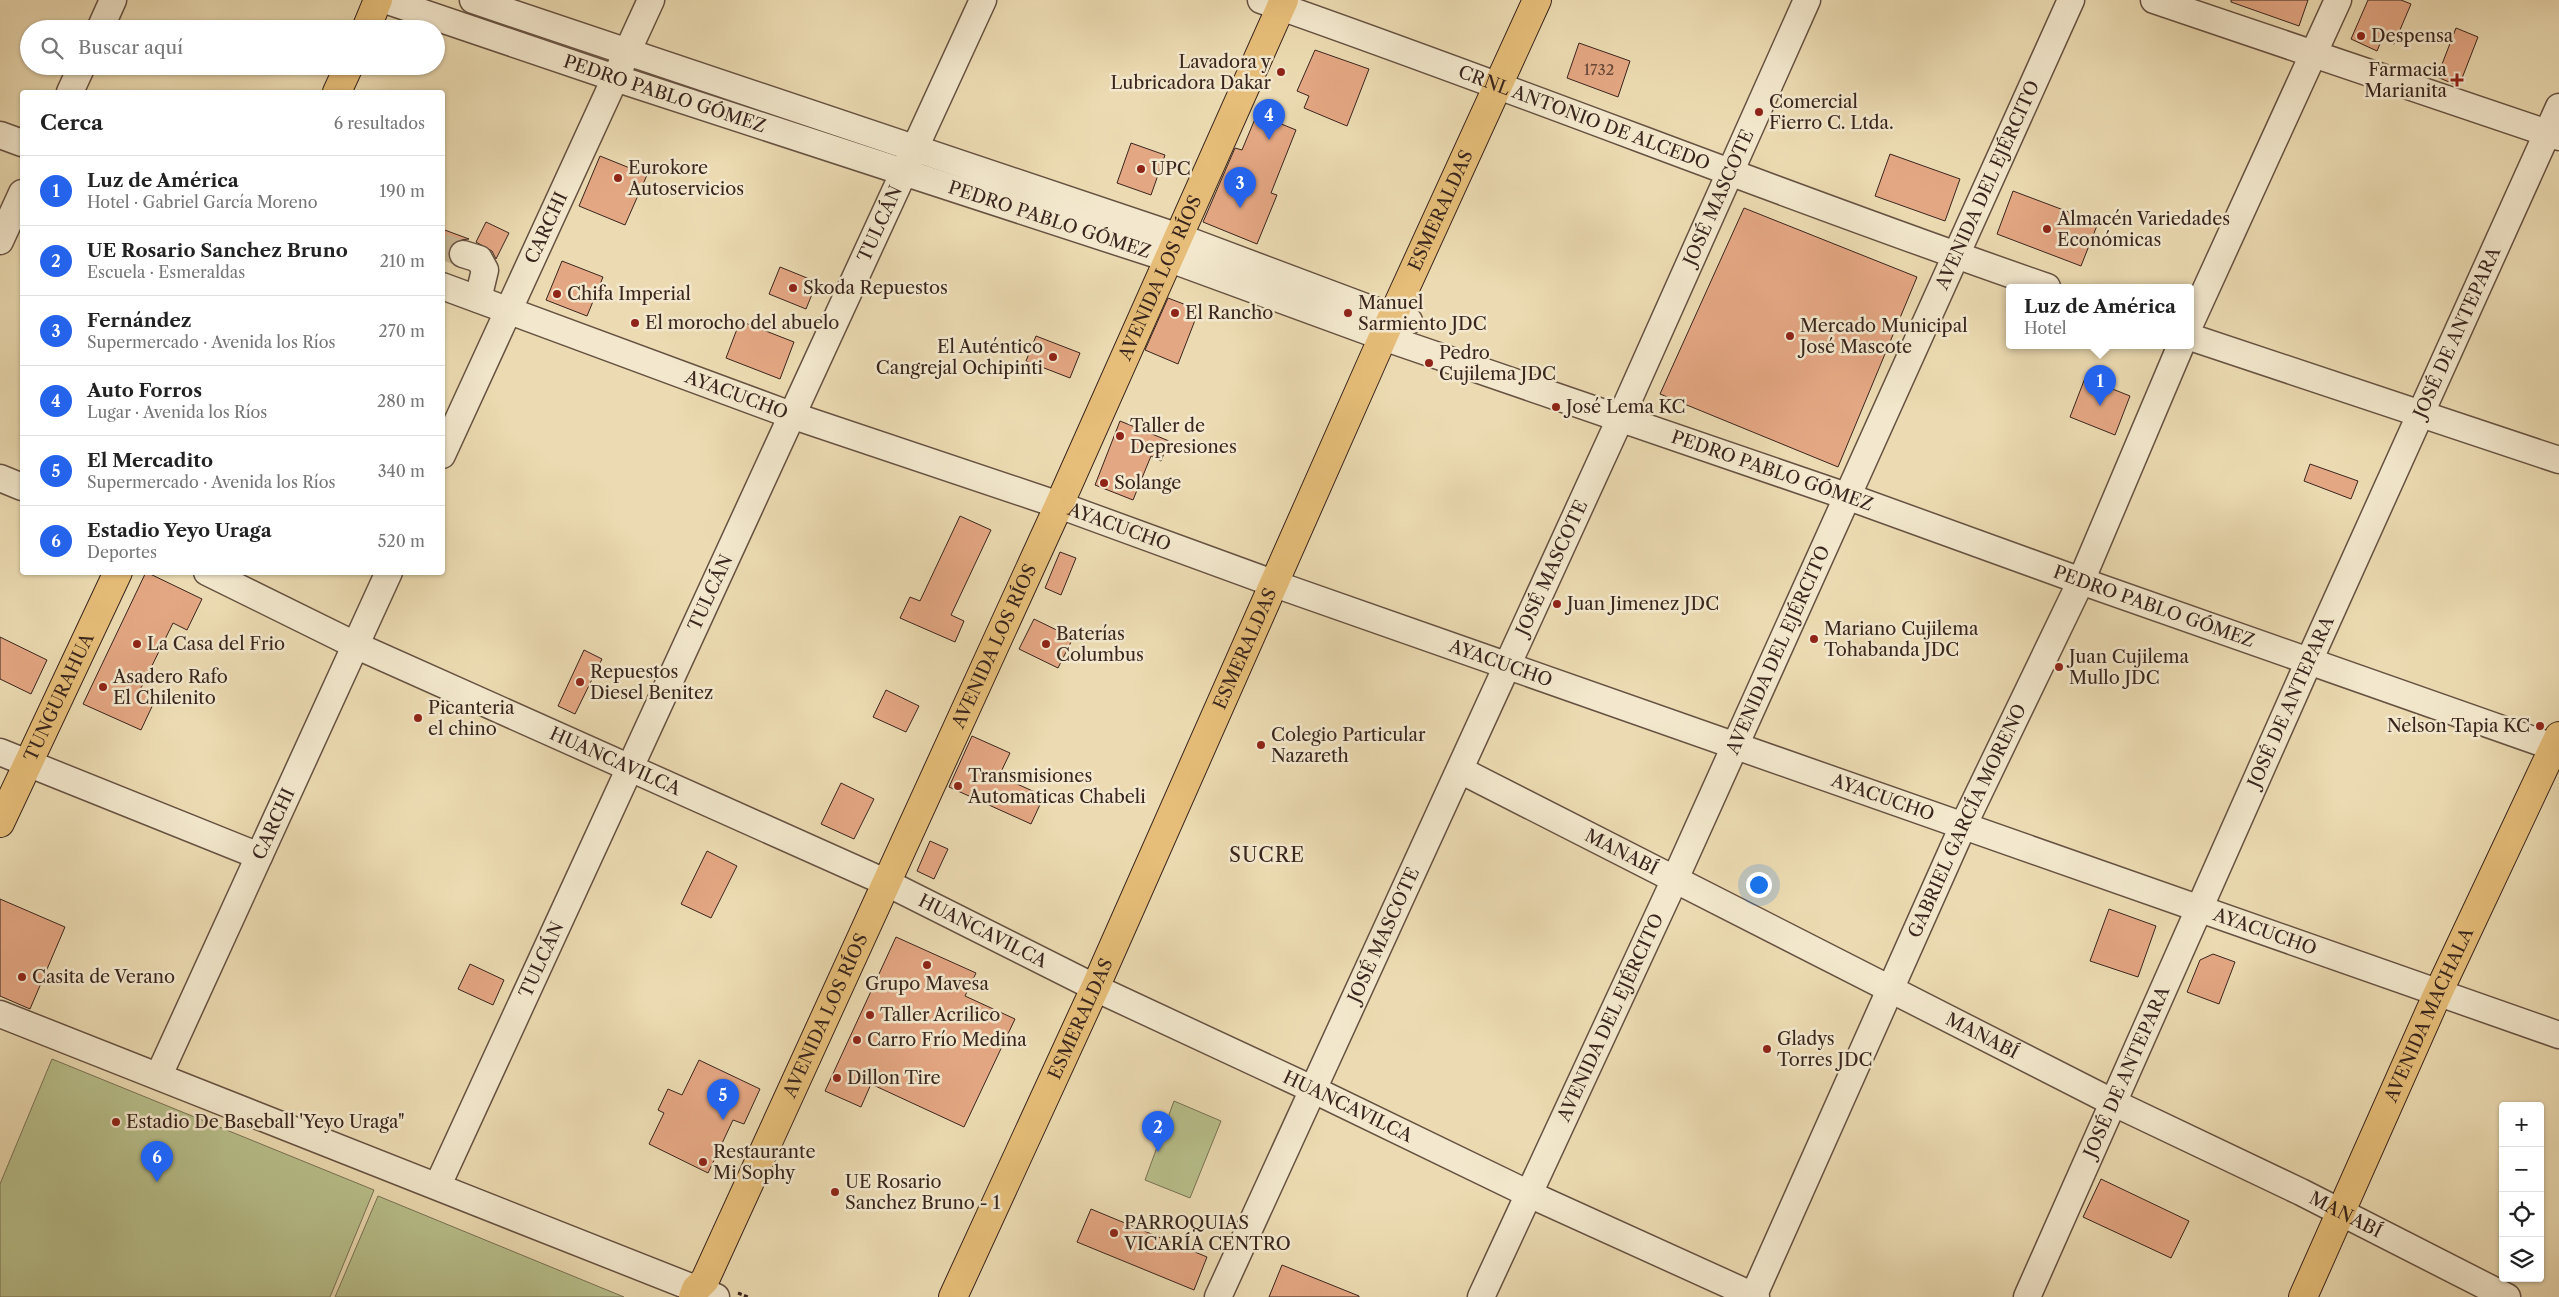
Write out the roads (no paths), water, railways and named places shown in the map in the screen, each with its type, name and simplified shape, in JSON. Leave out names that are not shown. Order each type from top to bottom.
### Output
[{"type":"main road","points":[[370,20],[378,0]]},
{"type":"main road","name":"ESMERALDAS","points":[[1505,88],[1536,0]]},
{"type":"main road","name":"ESMERALDAS","points":[[970,1297],[1101,991],[1505,88],[1553,0]]},
{"type":"main road","name":"AVENIDA LOS RÍOS","points":[[702,1294],[705,1280],[877,879],[1167,245],[1272,2]]},
{"type":"main road","points":[[338,90],[345,75]]},
{"type":"main road","name":"TUNGURAHUA","points":[[0,823],[117,575]]},
{"type":"main road","name":"AVENIDA MACHALA","points":[[2303,1297],[2438,993],[2557,744]]},
{"type":"main road","name":"ESMERALDAS","points":[[953,1297],[1101,991]]},
{"type":"street","points":[[104,20],[113,0]]},
{"type":"street","name":"PEDRO PABLO GÓMEZ","points":[[385,0],[444,20]]},
{"type":"street","name":"PEDRO PABLO GÓMEZ","points":[[473,0],[626,53],[909,161]]},
{"type":"street","name":"CARCHI","points":[[445,449],[651,0]]},
{"type":"street","name":"TULCÁN","points":[[438,1185],[631,769],[791,415],[983,0]]},
{"type":"street","name":"JOSÉ MASCOTE","points":[[1218,1297],[1508,666],[1808,0]]},
{"type":"street","name":"AVENIDA DEL EJÉRCITO","points":[[1481,1297],[1675,880],[2071,0]]},
{"type":"street","points":[[2154,0],[2553,134]]},
{"type":"street","points":[[2194,315],[2338,0]]},
{"type":"street","name":"CRNL ANTONIO DE ALCEDO","points":[[1272,2],[1729,173],[2038,284]]},
{"type":"street","name":"PEDRO PABLO GÓMEZ","points":[[445,20],[615,78],[909,161],[1167,245],[1397,329],[1620,419],[1849,496],[2081,581],[2309,661],[2557,744]]},
{"type":"street","points":[[71,90],[78,75]]},
{"type":"street","name":"JOSÉ DE ANTEPARA","points":[[2027,1297],[2421,413],[2553,134],[2559,107]]},
{"type":"street","points":[[0,135],[20,142]]},
{"type":"street","points":[[0,241],[20,197]]},
{"type":"street","points":[[463,254],[480,259],[485,270],[478,298]]},
{"type":"street","name":"AYACUCHO","points":[[445,287],[791,415],[1051,502],[1508,666],[2559,1035]]},
{"type":"street","points":[[2194,337],[2559,460]]},
{"type":"street","name":"GABRIEL GARCÍA MORENO","points":[[1754,1297],[1963,826],[2081,581],[2179,349]]},
{"type":"street","points":[[0,478],[20,487]]},
{"type":"street","name":"HUANCAVILCA","points":[[213,575],[355,645],[877,879],[1101,991],[1312,1089],[1529,1194],[1754,1297]]},
{"type":"street","name":"CARCHI","points":[[159,1075],[388,575]]},
{"type":"street","points":[[0,752],[259,856]]},
{"type":"street","name":"MANABÍ","points":[[1460,770],[2114,1104],[2302,1192],[2507,1297]]},
{"type":"street","points":[[0,1014],[438,1185],[702,1294]]},
{"type":"tunnel","points":[[445,247],[463,254]]},
{"type":"place","name":"Despensa","points":[[2361,36]]},
{"type":"place","name":"Lavadora y Lubricadora Dakar","points":[[1281,72]]},
{"type":"place","name":"Farmacia Marianita","points":[[2457,80]]},
{"type":"place","name":"Comercial Fierro C. Ltda.","points":[[1759,112]]},
{"type":"place","name":"Auto Forros","points":[[1269,140]]},
{"type":"place","name":"UPC","points":[[1141,169]]},
{"type":"place","name":"Eurokore Autoservicios","points":[[618,178]]},
{"type":"place","name":"Fernández","points":[[1240,208]]},
{"type":"place","name":"Almacén Variedades Económicas","points":[[2047,229]]},
{"type":"place","name":"Skoda Repuestos","points":[[793,288]]},
{"type":"place","name":"Chifa Imperial","points":[[557,294]]},
{"type":"place","name":"El Rancho","points":[[1175,313]]},
{"type":"place","name":"Manuel Sarmiento JDC","points":[[1348,313]]},
{"type":"place","name":"El morocho del abuelo","points":[[635,323]]},
{"type":"place","name":"Mercado Municipal José Mascote","points":[[1790,336]]},
{"type":"place","name":"El Auténtico Cangrejal Ochipinti","points":[[1053,357]]},
{"type":"place","name":"Pedro Cujilema JDC","points":[[1429,363]]},
{"type":"place","name":"Luz de América","points":[[2100,406]]},
{"type":"place","name":"José Lema KC","points":[[1556,407]]},
{"type":"place","name":"Taller de Depresiones","points":[[1120,436]]},
{"type":"place","name":"Solange","points":[[1104,483]]},
{"type":"place","name":"Juan Jimenez JDC","points":[[1557,604]]},
{"type":"place","name":"Mariano Cujilema Tohabanda JDC","points":[[1814,639]]},
{"type":"place","name":"La Casa del Frio","points":[[137,644]]},
{"type":"place","name":"Baterías Columbus","points":[[1046,644]]},
{"type":"place","name":"Juan Cujilema Mullo JDC","points":[[2059,667]]},
{"type":"place","name":"Repuestos Diesel Benitez","points":[[580,682]]},
{"type":"place","name":"Asadero Rafo El Chilenito","points":[[103,687]]},
{"type":"place","name":"Picanteria el chino","points":[[418,718]]},
{"type":"place","name":"Nelson Tapia KC","points":[[2540,726]]},
{"type":"place","name":"Colegio Particular Nazareth","points":[[1261,745]]},
{"type":"place","name":"Transmisiones Automaticas Chabeli","points":[[958,786]]},
{"type":"place","name":"Grupo Mavesa","points":[[927,965]]},
{"type":"place","name":"Casita de Verano","points":[[22,977]]},
{"type":"place","name":"Taller Acrilico","points":[[870,1015]]},
{"type":"place","name":"Carro Frío Medina","points":[[857,1040]]},
{"type":"place","name":"Gladys Torres JDC","points":[[1767,1049]]},
{"type":"place","name":"Dillon Tire","points":[[837,1078]]},
{"type":"place","name":"El Mercadito","points":[[723,1120]]},
{"type":"place","name":"Estadio De Baseball 'Yeyo Uraga\"","points":[[116,1122]]},
{"type":"place","name":"UE Rosario Sanchez Bruno","points":[[1158,1152]]},
{"type":"place","name":"Restaurante Mi Sophy","points":[[703,1162]]},
{"type":"place","name":"Estadio Yeyo Uraga","points":[[157,1182]]},
{"type":"place","name":"UE Rosario Sanchez Bruno - 1","points":[[835,1192]]},
{"type":"place","name":"PARROQUIAS VICARÍA CENTRO","points":[[1114,1233]]},
{"type":"district","name":"SUCRE","points":[[1267,855]]}]
